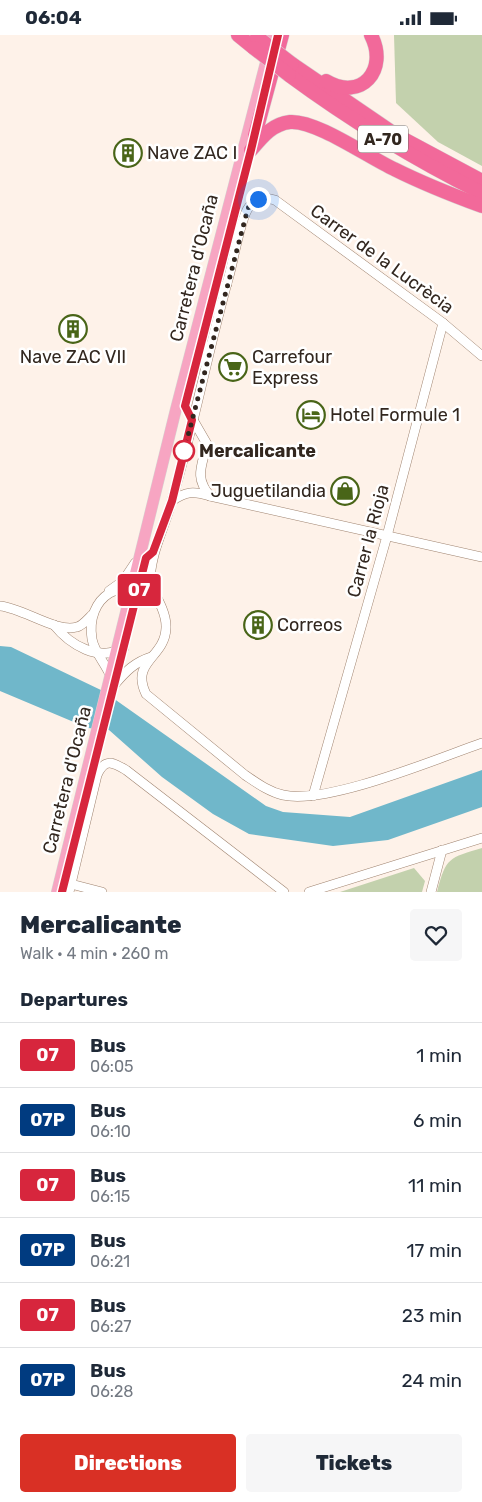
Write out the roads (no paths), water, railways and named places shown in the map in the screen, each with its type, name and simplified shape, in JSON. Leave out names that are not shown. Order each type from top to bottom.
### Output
[{"type":"highway","name":"A-70","points":[[238,35],[257,39],[390,144],[482,193]]},
{"type":"highway","points":[[254,135],[282,35]]},
{"type":"highway","points":[[291,66],[331,84],[347,89],[354,88],[362,84],[374,71],[377,52],[371,35]]},
{"type":"highway","name":"A-70","points":[[291,66],[396,135],[482,181]]},
{"type":"highway","points":[[251,150],[269,130],[279,124],[290,122],[308,124],[393,168],[482,206]]},
{"type":"main road","name":"Carretera d'Ocaña","points":[[67,889],[112,681],[136,590],[151,511],[273,35]]},
{"type":"main road","name":"Carretera d'Ocaña","points":[[136,590],[150,555],[193,373],[251,150],[278,35]]},
{"type":"main road","name":"Carretera d'Ocaña","points":[[57,892],[100,735]]},
{"type":"street","name":"Carrer de la Lucrècia","points":[[258,199],[265,197],[275,200],[443,323],[482,356]]},
{"type":"street","name":"Carretera d'Ocaña","points":[[258,199],[248,208],[214,332],[172,501],[150,555],[150,587],[161,609],[166,626],[162,644],[142,670],[140,677],[146,694],[153,701],[262,787],[282,795],[313,796]]},
{"type":"street","name":"Carretera d'Ocaña","points":[[219,313],[217,306],[212,300],[227,284]]},
{"type":"street","name":"Carrer la Rioja","points":[[313,796],[387,536],[443,323]]},
{"type":"street","name":"Carretera d'Ocaña","points":[[193,373],[214,332]]},
{"type":"street","points":[[185,406],[192,420],[203,434],[207,444],[199,477],[201,485],[210,496]]},
{"type":"street","points":[[172,501],[183,493],[195,491],[210,496],[482,557]]},
{"type":"street","name":"Carretera d'Ocaña","points":[[92,615],[96,605],[131,572],[137,559],[151,511]]},
{"type":"street","points":[[143,570],[150,587]]},
{"type":"street","points":[[106,594],[136,590],[150,597],[161,609]]},
{"type":"street","points":[[0,606],[27,613],[65,628],[78,627],[92,615]]},
{"type":"street","points":[[92,615],[92,640],[112,681]]},
{"type":"street","points":[[54,625],[62,635],[81,649],[97,652],[120,650]]},
{"type":"street","name":"Carretera d'Ocaña","points":[[112,681],[139,661],[151,657]]},
{"type":"street","points":[[313,796],[331,793],[413,768],[482,743]]},
{"type":"street","name":"Carretera d'Ocaña","points":[[67,889],[97,775],[102,766],[107,763],[113,763],[126,770],[284,892]]},
{"type":"street","points":[[309,892],[482,838]]},
{"type":"street","points":[[431,892],[442,850]]},
{"type":"street","points":[[67,889],[102,892]]},
{"type":"water","points":[[0,646],[11,647],[103,691],[266,806],[283,812],[350,817],[482,770],[482,807],[388,840],[333,846],[249,834],[213,814],[162,777],[109,730],[88,728],[0,691]]},
{"type":"place","name":"Nave ZAC I","points":[[128,153]]},
{"type":"place","name":"Nave ZAC VII","points":[[73,329]]},
{"type":"place","name":"Carrefour Express","points":[[233,367]]},
{"type":"place","name":"Hotel Formule 1","points":[[311,415]]},
{"type":"place","name":"Mercalicante","points":[[184,451]]},
{"type":"place","name":"Juguetilandia","points":[[345,491]]},
{"type":"place","name":"Correos","points":[[258,625]]}]
